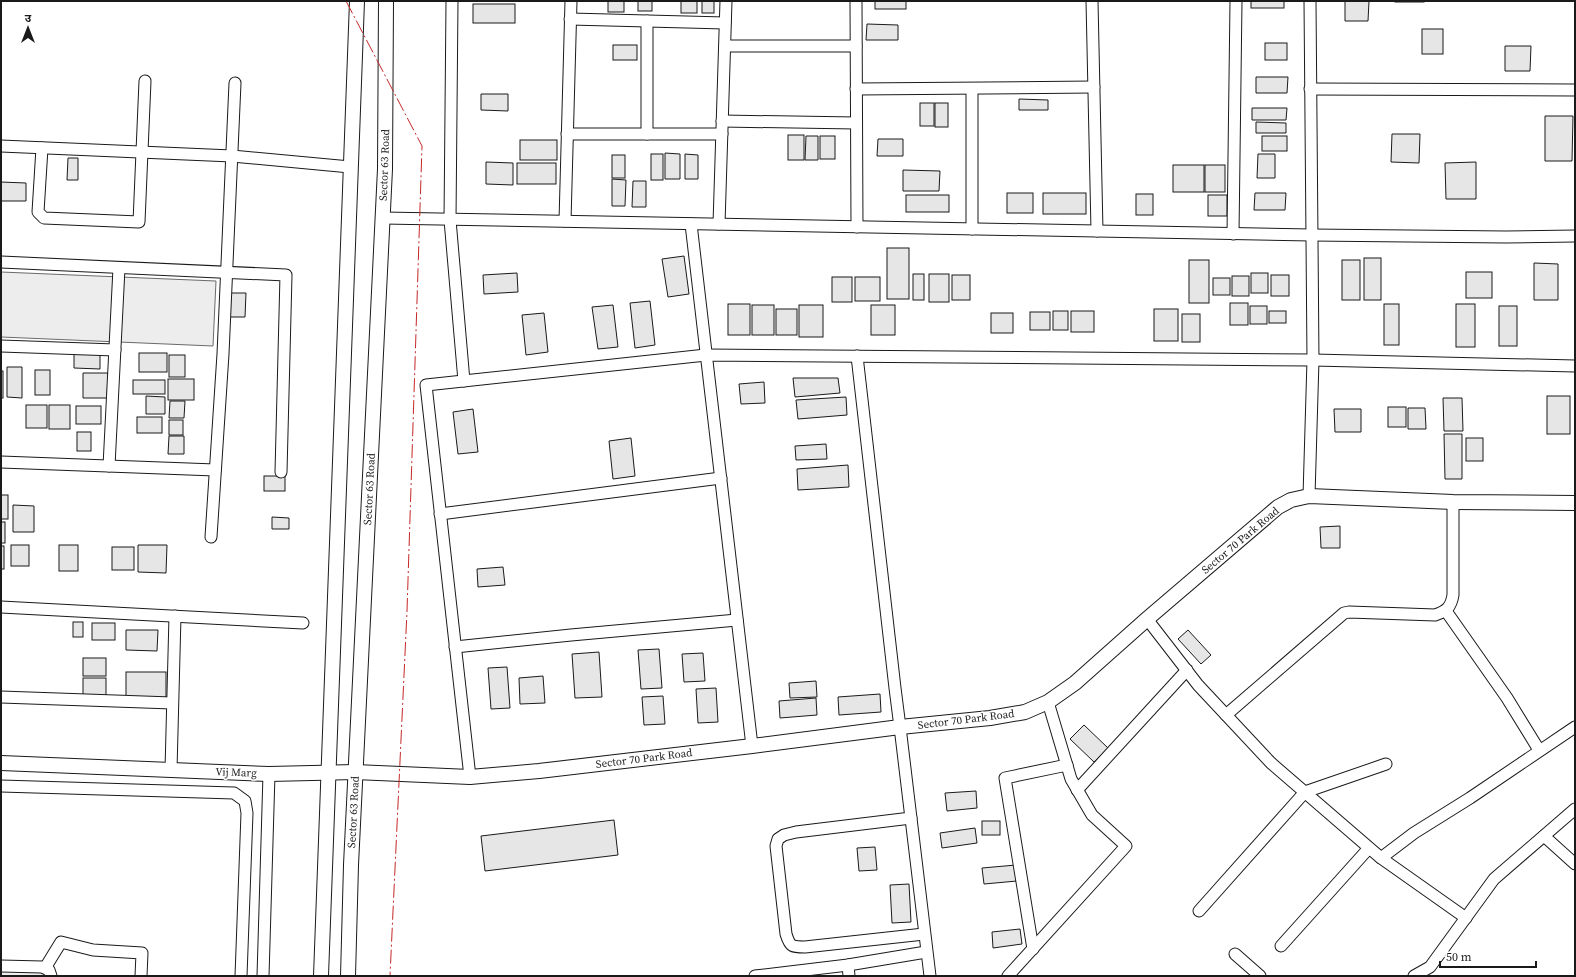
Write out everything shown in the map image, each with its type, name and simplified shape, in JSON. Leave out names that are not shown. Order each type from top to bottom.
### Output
[{"type":"street","points":[[321,976],[357,1]]},
{"type":"street","name":"Sector 63 Road","points":[[348,976],[355,772],[385,170],[386,1]]},
{"type":"street","points":[[452,1],[450,220],[464,381]]},
{"type":"street","points":[[565,222],[571,1]]},
{"type":"street","points":[[719,224],[726,1]]},
{"type":"street","points":[[856,1],[857,227]]},
{"type":"street","points":[[1092,1],[1097,231]]},
{"type":"street","points":[[1233,234],[1236,1]]},
{"type":"street","points":[[1309,496],[1313,360],[1310,1]]},
{"type":"street","points":[[570,19],[725,23]]},
{"type":"street","points":[[647,21],[647,134]]},
{"type":"street","points":[[725,46],[856,46]]},
{"type":"street","points":[[42,148],[38,212],[44,218],[139,222],[145,81]]},
{"type":"street","points":[[211,537],[223,354],[235,83]]},
{"type":"street","points":[[856,89],[1094,87]]},
{"type":"street","points":[[972,89],[972,229]]},
{"type":"street","points":[[1310,89],[1575,90]]},
{"type":"street","points":[[722,121],[856,123]]},
{"type":"street","points":[[567,134],[722,134]]},
{"type":"street","points":[[1,146],[232,156],[350,167]]},
{"type":"street","points":[[383,218],[1233,234],[1506,237],[1575,236]]},
{"type":"street","points":[[691,224],[752,746]]},
{"type":"street","points":[[1,262],[286,275],[280,472]]},
{"type":"street","points":[[109,466],[119,268]]},
{"type":"street","points":[[1,346],[115,350]]},
{"type":"street","points":[[470,777],[426,385],[706,355],[1313,360],[1575,366]]},
{"type":"street","points":[[857,356],[930,976]]},
{"type":"street","points":[[1,462],[216,470]]},
{"type":"street","points":[[440,514],[721,478]]},
{"type":"street","name":"Sector 70 Park Road","points":[[270,774],[355,772],[470,777],[539,771],[900,727],[990,718],[1025,712],[1048,702],[1075,683],[1278,507],[1291,500],[1309,496],[1453,502],[1575,503]]},
{"type":"street","points":[[1226,715],[1344,613],[1435,615],[1446,610],[1451,605],[1453,595],[1453,502]]},
{"type":"street","points":[[1,607],[303,623]]},
{"type":"street","points":[[1446,610],[1507,698],[1539,750]]},
{"type":"street","points":[[170,770],[175,616]]},
{"type":"street","points":[[1147,619],[1198,685],[1272,763],[1381,858],[1466,918]]},
{"type":"street","points":[[456,648],[571,634],[737,620]]},
{"type":"street","points":[[1077,790],[1187,670]]},
{"type":"street","points":[[1,697],[172,703]]},
{"type":"street","points":[[1008,976],[1126,846],[1092,815],[1071,779],[1048,702]]},
{"type":"street","points":[[1381,858],[1414,833],[1470,798],[1575,727]]},
{"type":"street","name":"Vij Marg","points":[[1,763],[270,774],[263,976]]},
{"type":"street","points":[[1199,911],[1305,792],[1386,764]]},
{"type":"street","points":[[1033,949],[1005,778],[1067,765]]},
{"type":"street","points":[[1,786],[234,793],[246,801],[247,813],[241,976]]},
{"type":"street","points":[[1414,976],[1430,967],[1494,879],[1575,809]]},
{"type":"street","points":[[911,818],[796,832],[784,835],[778,839],[776,846],[786,934],[789,943],[794,947],[924,934]]},
{"type":"street","points":[[1544,836],[1575,864]]},
{"type":"street","points":[[1281,946],[1370,848]]},
{"type":"street","points":[[1,966],[48,972],[61,942],[93,950],[142,953],[142,976]]},
{"type":"street","points":[[755,976],[848,971],[926,952]]},
{"type":"street","points":[[1235,954],[1260,976]]},
{"type":"shaded area","points":[[1,272],[216,281],[213,346],[1,337]]},
{"type":"shaded area","points":[[1,971],[47,972],[47,976],[1,976]]},
{"type":"building","points":[[608,1],[624,1],[624,12],[608,12]]},
{"type":"building","points":[[638,1],[652,1],[652,11],[638,11]]},
{"type":"building","points":[[681,1],[697,1],[697,13],[681,13]]},
{"type":"building","points":[[702,1],[714,1],[714,13],[702,13]]},
{"type":"building","points":[[875,1],[906,1],[906,9],[875,9]]},
{"type":"building","points":[[1251,1],[1284,1],[1284,8],[1251,8]]},
{"type":"building","points":[[1345,1],[1369,1],[1368,21],[1345,21]]},
{"type":"building","points":[[1424,1],[1424,2],[1395,2]]},
{"type":"building","points":[[473,4],[515,4],[515,23],[473,23]]},
{"type":"building","points":[[867,24],[898,25],[898,40],[866,40]]},
{"type":"building","points":[[1422,29],[1443,29],[1443,54],[1422,54]]},
{"type":"building","points":[[1265,43],[1287,43],[1287,60],[1265,60]]},
{"type":"building","points":[[613,45],[637,45],[637,60],[613,60]]},
{"type":"building","points":[[1505,46],[1531,46],[1530,71],[1505,71]]},
{"type":"building","points":[[1256,77],[1288,77],[1287,93],[1256,93]]},
{"type":"building","points":[[481,94],[508,94],[508,111],[481,110]]},
{"type":"building","points":[[1019,99],[1048,100],[1048,110],[1019,110]]},
{"type":"building","points":[[920,103],[934,103],[934,126],[920,126]]},
{"type":"building","points":[[935,103],[948,103],[948,127],[935,127]]},
{"type":"building","points":[[1252,108],[1287,108],[1286,120],[1252,120]]},
{"type":"building","points":[[1545,116],[1573,116],[1572,161],[1545,161]]},
{"type":"building","points":[[1256,122],[1286,123],[1286,133],[1256,133]]},
{"type":"building","points":[[1392,134],[1420,134],[1419,163],[1391,162]]},
{"type":"building","points":[[788,135],[804,135],[804,160],[788,160]]},
{"type":"building","points":[[806,136],[818,136],[818,160],[805,160]]},
{"type":"building","points":[[820,136],[835,136],[835,159],[820,159]]},
{"type":"building","points":[[1262,136],[1287,136],[1287,151],[1262,151]]},
{"type":"building","points":[[878,139],[903,139],[903,156],[877,156]]},
{"type":"building","points":[[520,140],[557,140],[557,160],[520,160]]},
{"type":"building","points":[[665,153],[680,154],[680,179],[665,179]]},
{"type":"building","points":[[651,154],[663,154],[663,180],[651,180]]},
{"type":"building","points":[[685,154],[698,155],[698,179],[685,179]]},
{"type":"building","points":[[1258,154],[1275,154],[1275,178],[1257,178]]},
{"type":"building","points":[[612,155],[625,155],[625,178],[612,178]]},
{"type":"building","points":[[68,158],[78,158],[78,180],[67,180]]},
{"type":"building","points":[[486,162],[513,163],[513,185],[486,184]]},
{"type":"building","points":[[1476,162],[1476,199],[1446,199],[1445,163]]},
{"type":"building","points":[[517,163],[556,163],[556,184],[517,184]]},
{"type":"building","points":[[1173,165],[1204,165],[1204,192],[1173,192]]},
{"type":"building","points":[[1205,165],[1225,165],[1225,192],[1205,192]]},
{"type":"building","points":[[903,170],[940,171],[939,191],[903,191]]},
{"type":"building","points":[[612,179],[626,180],[625,206],[612,206]]},
{"type":"building","points":[[633,181],[646,181],[646,207],[632,207]]},
{"type":"building","points":[[1,182],[26,183],[26,201],[1,201]]},
{"type":"building","points":[[1007,193],[1033,193],[1033,213],[1007,213]]},
{"type":"building","points":[[1043,193],[1086,193],[1086,214],[1043,214]]},
{"type":"building","points":[[1255,193],[1286,193],[1285,210],[1254,210]]},
{"type":"building","points":[[1136,194],[1153,194],[1153,215],[1136,215]]},
{"type":"building","points":[[906,195],[949,195],[949,212],[906,212]]},
{"type":"building","points":[[1208,195],[1227,195],[1227,216],[1208,216]]},
{"type":"building","points":[[887,248],[909,248],[909,299],[887,299]]},
{"type":"building","points":[[684,256],[689,294],[668,297],[662,259]]},
{"type":"building","points":[[1364,258],[1381,258],[1381,300],[1364,300]]},
{"type":"building","points":[[1189,260],[1209,260],[1209,303],[1189,303]]},
{"type":"building","points":[[1342,260],[1360,260],[1360,300],[1342,300]]},
{"type":"building","points":[[1534,263],[1558,264],[1558,300],[1534,300]]},
{"type":"building","points":[[1466,272],[1492,272],[1492,298],[1466,298]]},
{"type":"building","points":[[517,273],[518,292],[484,294],[483,275]]},
{"type":"building","points":[[1251,273],[1268,273],[1268,293],[1251,293]]},
{"type":"building","points":[[913,274],[924,274],[924,300],[913,300]]},
{"type":"building","points":[[929,274],[949,274],[949,302],[929,302]]},
{"type":"building","points":[[952,275],[970,275],[970,300],[952,300]]},
{"type":"building","points":[[1271,275],[1289,275],[1289,296],[1271,296]]},
{"type":"building","points":[[1232,276],[1249,276],[1249,296],[1232,296]]},
{"type":"building","points":[[832,277],[852,277],[852,302],[832,302]]},
{"type":"building","points":[[855,277],[880,277],[880,301],[855,301]]},
{"type":"building","points":[[1213,278],[1230,278],[1230,295],[1213,295]]},
{"type":"building","points":[[230,293],[246,293],[245,317],[230,317]]},
{"type":"building","points":[[650,301],[655,345],[635,348],[630,303]]},
{"type":"building","points":[[1230,303],[1248,303],[1248,325],[1230,325]]},
{"type":"building","points":[[728,304],[750,304],[750,335],[728,335]]},
{"type":"building","points":[[1384,304],[1399,304],[1399,345],[1384,345]]},
{"type":"building","points":[[1456,304],[1475,304],[1475,347],[1456,347]]},
{"type":"building","points":[[613,305],[618,347],[598,349],[592,307]]},
{"type":"building","points":[[752,305],[774,305],[774,335],[752,335]]},
{"type":"building","points":[[799,305],[823,305],[823,337],[799,337]]},
{"type":"building","points":[[871,305],[895,305],[895,335],[871,335]]},
{"type":"building","points":[[1250,306],[1267,306],[1267,324],[1250,324]]},
{"type":"building","points":[[1499,306],[1517,306],[1517,346],[1499,346]]},
{"type":"building","points":[[776,309],[797,309],[797,335],[776,335]]},
{"type":"building","points":[[1154,309],[1178,309],[1178,341],[1154,341]]},
{"type":"building","points":[[1053,311],[1068,311],[1068,330],[1053,330]]},
{"type":"building","points":[[1071,311],[1094,311],[1094,332],[1071,332]]},
{"type":"building","points":[[1269,311],[1286,311],[1286,323],[1269,323]]},
{"type":"building","points":[[1030,312],[1050,312],[1050,330],[1030,330]]},
{"type":"building","points":[[544,313],[548,352],[526,355],[522,315]]},
{"type":"building","points":[[991,313],[1013,313],[1013,333],[991,333]]},
{"type":"building","points":[[1182,314],[1200,314],[1200,342],[1182,342]]},
{"type":"building","points":[[74,352],[100,352],[100,369],[74,368]]},
{"type":"building","points":[[139,353],[167,353],[167,372],[139,372]]},
{"type":"building","points":[[169,355],[185,355],[185,377],[169,377]]},
{"type":"building","points":[[7,367],[22,367],[22,398],[7,397]]},
{"type":"building","points":[[35,370],[50,370],[50,395],[35,395]]},
{"type":"building","points":[[1,371],[3,371],[3,398],[1,398]]},
{"type":"building","points":[[83,373],[108,373],[107,398],[83,398]]},
{"type":"building","points":[[793,378],[838,378],[840,393],[795,397]]},
{"type":"building","points":[[168,379],[194,379],[194,400],[168,400]]},
{"type":"building","points":[[133,380],[165,380],[165,394],[133,394]]},
{"type":"building","points":[[764,382],[765,403],[741,404],[739,384]]},
{"type":"building","points":[[146,396],[165,397],[165,414],[146,414]]},
{"type":"building","points":[[1547,396],[1570,396],[1570,434],[1547,434]]},
{"type":"building","points":[[846,397],[847,415],[798,419],[796,400]]},
{"type":"building","points":[[1443,398],[1462,398],[1463,431],[1444,431]]},
{"type":"building","points":[[170,401],[185,401],[184,418],[169,418]]},
{"type":"building","points":[[26,405],[47,405],[47,428],[26,428]]},
{"type":"building","points":[[49,405],[70,405],[70,429],[49,429]]},
{"type":"building","points":[[76,406],[101,406],[101,424],[76,424]]},
{"type":"building","points":[[1388,407],[1406,407],[1406,427],[1388,427]]},
{"type":"building","points":[[1408,408],[1425,408],[1426,429],[1408,429]]},
{"type":"building","points":[[473,409],[478,452],[458,454],[453,412]]},
{"type":"building","points":[[1334,409],[1361,409],[1361,432],[1335,432]]},
{"type":"building","points":[[137,417],[162,417],[162,433],[137,433]]},
{"type":"building","points":[[169,420],[183,420],[183,435],[169,435]]},
{"type":"building","points":[[77,432],[91,432],[91,451],[77,451]]},
{"type":"building","points":[[1444,434],[1462,434],[1462,479],[1445,479]]},
{"type":"building","points":[[169,436],[184,436],[184,454],[168,454]]},
{"type":"building","points":[[631,438],[635,476],[613,479],[609,441]]},
{"type":"building","points":[[1466,438],[1483,438],[1483,461],[1466,461]]},
{"type":"building","points":[[826,444],[827,459],[796,460],[795,446]]},
{"type":"building","points":[[848,465],[849,487],[798,490],[797,469]]},
{"type":"building","points":[[264,476],[285,476],[285,491],[264,491]]},
{"type":"building","points":[[1,495],[8,495],[8,519],[1,519]]},
{"type":"building","points":[[13,505],[34,506],[34,532],[13,532]]},
{"type":"building","points":[[272,517],[289,518],[289,529],[272,529]]},
{"type":"building","points":[[1,522],[5,522],[5,543],[1,543]]},
{"type":"building","points":[[1340,526],[1340,548],[1321,548],[1320,527]]},
{"type":"building","points":[[11,545],[29,545],[29,566],[11,566]]},
{"type":"building","points":[[59,545],[78,545],[78,571],[59,571]]},
{"type":"building","points":[[138,545],[167,545],[166,573],[138,572]]},
{"type":"building","points":[[1,546],[4,546],[4,569],[1,569]]},
{"type":"building","points":[[112,547],[134,547],[134,570],[112,570]]},
{"type":"building","points":[[503,567],[505,585],[478,587],[477,569]]},
{"type":"building","points":[[73,622],[83,622],[83,637],[73,637]]},
{"type":"building","points":[[92,623],[115,623],[115,640],[92,640]]},
{"type":"building","points":[[126,630],[158,630],[157,651],[126,650]]},
{"type":"building","points":[[1188,630],[1211,655],[1201,664],[1178,639]]},
{"type":"building","points":[[659,649],[662,688],[641,689],[638,650]]},
{"type":"building","points":[[599,652],[602,697],[575,698],[572,654]]},
{"type":"building","points":[[703,653],[705,681],[684,682],[682,654]]},
{"type":"building","points":[[83,658],[106,658],[106,676],[83,676]]},
{"type":"building","points":[[507,667],[510,708],[491,709],[488,668]]},
{"type":"building","points":[[126,672],[166,672],[166,698],[126,698]]},
{"type":"building","points":[[543,676],[545,703],[520,704],[519,678]]},
{"type":"building","points":[[83,678],[106,678],[106,696],[83,696]]},
{"type":"building","points":[[816,681],[817,697],[790,698],[789,683]]},
{"type":"building","points":[[716,688],[718,722],[698,723],[696,689]]},
{"type":"building","points":[[880,694],[881,712],[839,715],[838,697]]},
{"type":"building","points":[[663,696],[665,724],[644,725],[642,697]]},
{"type":"building","points":[[816,698],[817,715],[780,718],[779,701]]},
{"type":"building","points":[[1084,725],[1108,748],[1094,762],[1070,739]]},
{"type":"building","points":[[976,791],[977,808],[947,811],[945,793]]},
{"type":"building","points":[[614,820],[618,855],[485,871],[481,836]]},
{"type":"building","points":[[982,821],[1000,821],[1000,835],[982,835]]},
{"type":"building","points":[[975,828],[977,843],[942,848],[940,833]]},
{"type":"building","points":[[875,847],[877,870],[859,871],[857,848]]},
{"type":"building","points":[[1016,865],[1017,881],[984,884],[982,868]]},
{"type":"building","points":[[909,884],[911,922],[892,923],[890,885]]},
{"type":"building","points":[[1020,929],[1022,944],[993,948],[992,932]]},
{"type":"power","points":[[346,1],[422,146],[407,611],[390,976]]}]
